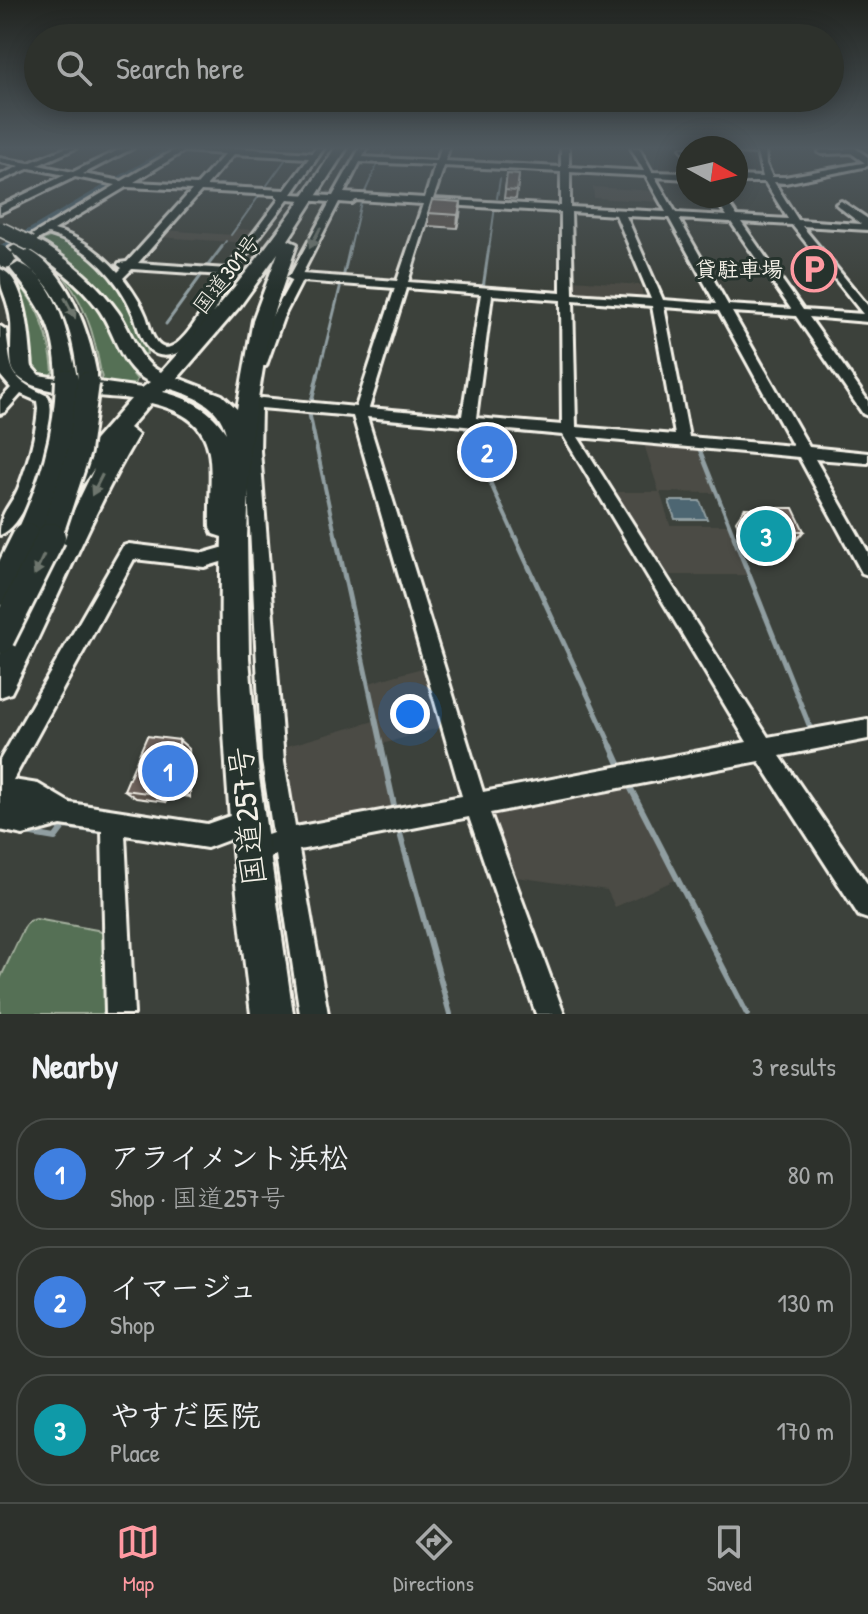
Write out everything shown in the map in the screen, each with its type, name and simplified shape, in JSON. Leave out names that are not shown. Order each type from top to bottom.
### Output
[{"type":"highway","points":[[290,277],[311,197]]},
{"type":"highway","name":"国道301号","points":[[156,391],[237,299],[311,197]]},
{"type":"highway","points":[[0,229],[18,244],[59,261],[87,284],[118,324],[138,367],[156,391]]},
{"type":"highway","points":[[0,639],[40,563],[69,491],[84,431],[78,381],[54,315],[37,288],[18,244]]},
{"type":"highway","points":[[18,244],[21,362],[26,374],[50,384],[156,391]]},
{"type":"highway","points":[[0,591],[32,527],[50,478],[78,381]]},
{"type":"highway","points":[[0,568],[156,391]]},
{"type":"highway","points":[[0,683],[42,605],[105,469],[156,391]]},
{"type":"highway","name":"国道257号","points":[[156,391],[205,394],[221,404],[235,425],[240,455],[232,617]]},
{"type":"highway","name":"国道257号","points":[[156,391],[195,411],[212,426],[219,446],[219,497],[232,617],[248,837],[272,1014]]},
{"type":"highway","points":[[240,455],[251,404]]},
{"type":"street","points":[[0,210],[31,195]]},
{"type":"street","points":[[18,244],[96,195]]},
{"type":"street","points":[[18,244],[96,195]]},
{"type":"street","points":[[115,277],[195,195]]},
{"type":"street","points":[[0,222],[18,244],[82,245],[115,277],[137,310],[154,348],[166,351],[180,348],[194,332],[227,275],[286,195]]},
{"type":"street","points":[[301,195],[868,225]]},
{"type":"street","points":[[427,195],[362,412],[476,805],[550,1014]]},
{"type":"street","points":[[566,195],[569,431],[763,749],[868,907]]},
{"type":"street","points":[[662,195],[868,568]]},
{"type":"street","points":[[779,195],[793,223],[868,316]]},
{"type":"street","points":[[314,1014],[285,841],[267,694],[251,404],[290,277],[339,196]]},
{"type":"street","points":[[841,204],[868,225]]},
{"type":"street","points":[[726,208],[868,411]]},
{"type":"street","points":[[620,213],[657,303],[683,441]]},
{"type":"street","points":[[106,266],[130,265],[227,275]]},
{"type":"street","points":[[227,275],[237,299]]},
{"type":"street","points":[[290,277],[868,316]]},
{"type":"street","points":[[468,422],[487,291]]},
{"type":"street","points":[[0,330],[10,383],[43,399],[45,414],[21,499],[0,528]]},
{"type":"street","points":[[0,409],[10,383]]},
{"type":"street","points":[[251,404],[868,458]]},
{"type":"street","points":[[0,781],[129,551],[204,560],[225,554]]},
{"type":"street","points":[[0,804],[207,836],[285,841],[868,729]]},
{"type":"street","points":[[0,789],[38,795],[67,814]]},
{"type":"street","points":[[0,819],[23,823],[67,814]]},
{"type":"street","points":[[119,822],[113,834],[120,1014]]},
{"type":"shaded area","points":[[594,195],[657,195],[661,202],[594,198]]},
{"type":"shaded area","points":[[236,229],[258,230],[248,243],[158,237],[164,230],[232,235]]},
{"type":"shaded area","points":[[573,280],[641,285],[643,299],[573,294]]},
{"type":"shaded area","points":[[644,444],[698,449],[715,493],[660,492],[670,525],[728,525],[748,575],[661,575],[610,492],[659,492]]},
{"type":"shaded area","points":[[429,666],[446,726],[382,744],[369,683]]},
{"type":"shaded area","points":[[374,721],[393,811],[289,831],[277,749]]},
{"type":"shaded area","points":[[627,784],[675,880],[615,907],[607,890],[509,876],[487,817],[490,811]]},
{"type":"green space","points":[[49,237],[83,250],[114,281],[137,319],[147,354],[140,355],[124,322],[40,244]]},
{"type":"green space","points":[[71,276],[110,324],[127,365],[137,379],[134,387],[103,385],[91,329],[65,278]]},
{"type":"green space","points":[[13,281],[17,281],[25,291],[42,324],[52,359],[53,372],[50,375],[39,373],[29,366]]},
{"type":"green space","points":[[36,919],[97,930],[106,935],[112,1014],[0,1014],[0,979],[24,928],[29,921]]},
{"type":"water","points":[[669,501],[700,501],[707,519],[675,519]]},
{"type":"building","points":[[432,200],[461,202],[458,215],[428,213]]},
{"type":"building","points":[[745,508],[793,508],[804,531],[755,531]]},
{"type":"building","points":[[147,736],[179,740],[180,790],[158,786],[155,794],[124,790]]},
{"type":"waterway","points":[[0,253],[97,195]]},
{"type":"waterway","points":[[231,235],[259,196],[247,195]]},
{"type":"waterway","points":[[350,249],[361,202]]},
{"type":"waterway","points":[[489,249],[495,207]]},
{"type":"waterway","points":[[220,249],[226,241]]},
{"type":"waterway","points":[[206,268],[222,247]]},
{"type":"waterway","points":[[343,278],[350,247]]},
{"type":"waterway","points":[[483,288],[489,247]]},
{"type":"waterway","points":[[166,324],[203,273]]},
{"type":"waterway","points":[[318,376],[341,284]]},
{"type":"waterway","points":[[311,404],[318,374]]},
{"type":"waterway","points":[[309,413],[323,414]]},
{"type":"waterway","points":[[309,413],[336,539]]},
{"type":"waterway","points":[[340,416],[357,417]]},
{"type":"waterway","points":[[365,418],[396,421]]},
{"type":"waterway","points":[[402,421],[467,427]]},
{"type":"waterway","points":[[465,427],[516,539]]},
{"type":"waterway","points":[[488,429],[566,436]]},
{"type":"waterway","points":[[577,437],[642,443]]},
{"type":"waterway","points":[[735,539],[699,448],[740,452]]},
{"type":"waterway","points":[[747,453],[799,457]]},
{"type":"waterway","points":[[336,537],[382,748]]},
{"type":"waterway","points":[[515,537],[612,748]]},
{"type":"waterway","points":[[734,537],[811,730]]},
{"type":"waterway","points":[[381,746],[395,810]]},
{"type":"waterway","points":[[611,746],[620,766]]},
{"type":"waterway","points":[[629,785],[747,1014]]},
{"type":"waterway","points":[[26,833],[55,838],[64,826],[106,832]]},
{"type":"waterway","points":[[399,830],[450,1014]]},
{"type":"tunnel","points":[[328,195],[341,196]]},
{"type":"place","name":"貸駐車場","points":[[814,269]]},
{"type":"place","name":"イマージュ","points":[[487,452]]},
{"type":"place","name":"やすだ医院","points":[[766,536]]},
{"type":"place","name":"アライメント浜松","points":[[168,771]]}]
